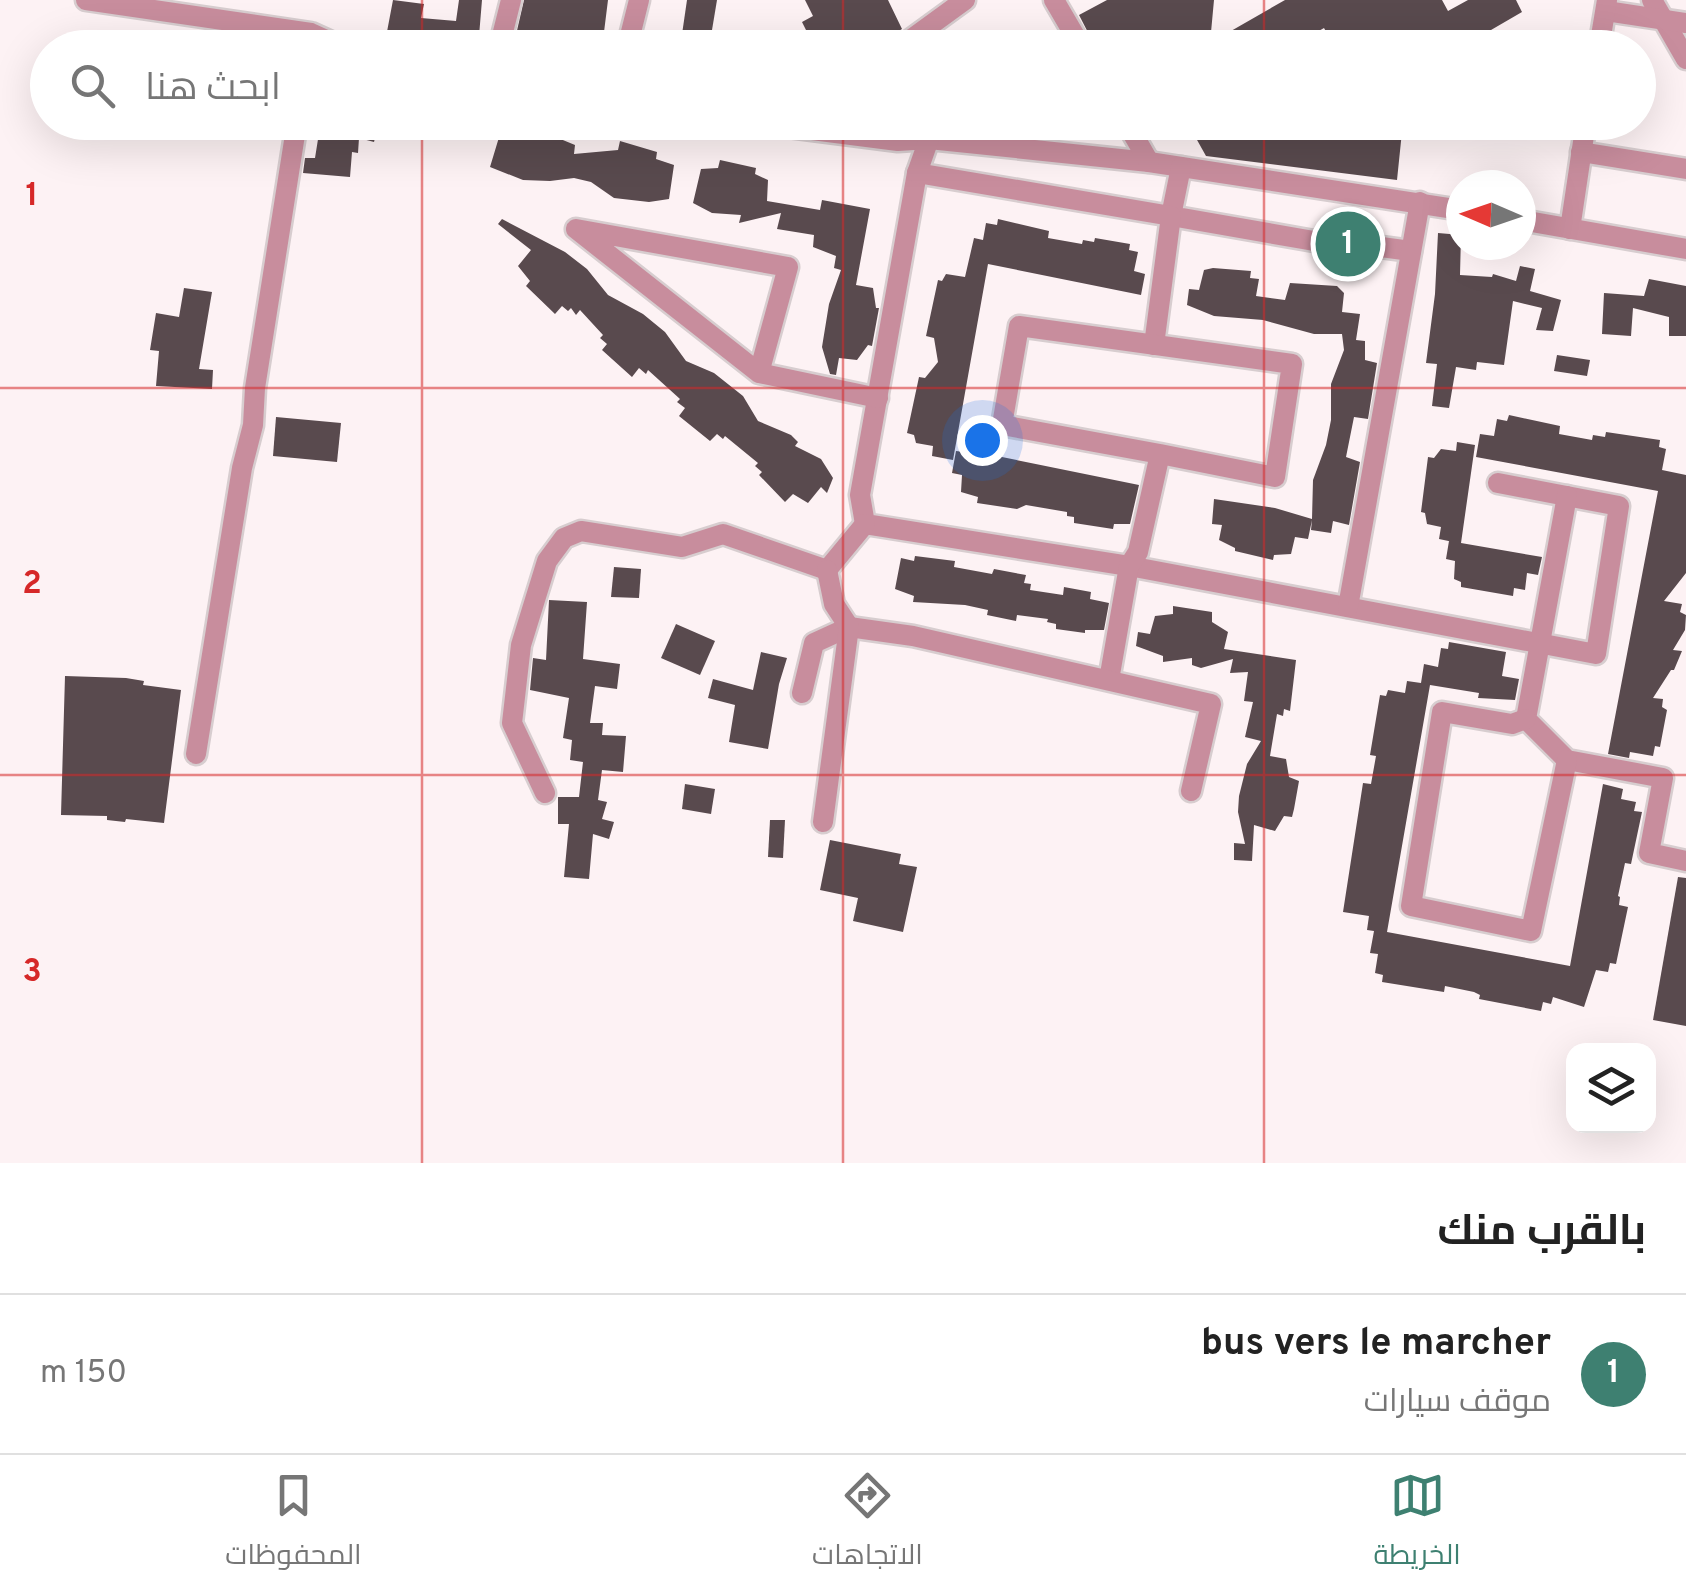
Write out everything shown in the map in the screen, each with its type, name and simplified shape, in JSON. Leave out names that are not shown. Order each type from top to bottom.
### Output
[{"type":"street","points":[[86,0],[254,30]]},
{"type":"street","points":[[504,30],[512,0]]},
{"type":"street","points":[[631,30],[640,0]]},
{"type":"street","points":[[924,30],[965,0]]},
{"type":"street","points":[[1054,0],[1072,30]]},
{"type":"street","points":[[1652,0],[1686,59]]},
{"type":"street","points":[[1606,6],[1686,23]]},
{"type":"street","points":[[196,754],[252,426],[293,140]]},
{"type":"street","points":[[823,822],[850,627],[834,604],[828,570],[865,524],[860,495],[918,173],[929,140]]},
{"type":"street","points":[[939,140],[1181,166],[1446,207]]},
{"type":"street","points":[[1136,140],[1149,162]]},
{"type":"street","points":[[1570,228],[1582,140]]},
{"type":"street","points":[[1580,152],[1686,169]]},
{"type":"street","points":[[1154,345],[1181,166]]},
{"type":"street","points":[[918,173],[1314,240]]},
{"type":"street","points":[[1348,607],[1420,202]]},
{"type":"street","points":[[1536,222],[1686,249]]},
{"type":"street","points":[[759,374],[788,267],[576,229],[759,374],[878,398]]},
{"type":"street","points":[[1381,247],[1411,251]]},
{"type":"street","points":[[1019,326],[1292,364],[1275,477],[1160,454],[1002,426],[1019,326]]},
{"type":"street","points":[[1109,680],[1128,566],[1138,552],[1160,454]]},
{"type":"street","points":[[865,524],[1128,566],[1596,654],[1620,506],[1498,483]]},
{"type":"street","points":[[1526,719],[1567,496]]},
{"type":"street","points":[[544,793],[512,723],[521,645],[547,561],[564,538],[580,531],[682,547],[722,534],[828,570]]},
{"type":"street","points":[[802,693],[814,643],[850,627],[912,636],[1211,704],[1191,791]]},
{"type":"street","points":[[1526,719],[1512,724],[1442,712],[1410,906],[1531,931],[1566,760]]},
{"type":"street","points":[[1526,719],[1566,760],[1663,778],[1649,853],[1686,861]]},
{"type":"building","points":[[393,0],[424,4],[421,18],[456,21],[459,0],[482,0],[480,30],[387,30]]},
{"type":"building","points":[[524,0],[608,0],[604,30],[517,30]]},
{"type":"building","points":[[687,0],[717,0],[712,30],[683,30]]},
{"type":"building","points":[[805,0],[888,0],[902,29],[806,30],[802,22],[813,16]]},
{"type":"building","points":[[1107,0],[1214,0],[1211,30],[1087,30],[1079,15]]},
{"type":"building","points":[[1285,0],[1442,0],[1448,11],[1468,0],[1516,0],[1522,12],[1491,30],[1233,30]]},
{"type":"building","points":[[318,140],[359,140],[358,153],[352,152],[350,177],[303,173],[305,158],[315,158]]},
{"type":"building","points":[[498,140],[563,140],[575,145],[574,154],[618,150],[620,141],[657,152],[656,159],[674,165],[669,199],[649,202],[614,198],[591,182],[574,178],[523,180],[490,167]]},
{"type":"building","points":[[1197,140],[1401,140],[1397,180],[1206,156]]},
{"type":"building","points":[[720,160],[756,168],[755,174],[768,180],[767,201],[820,210],[822,200],[870,209],[856,285],[873,288],[879,308],[872,346],[868,345],[857,360],[839,358],[836,375],[830,374],[822,347],[829,304],[841,270],[834,268],[836,256],[813,247],[814,235],[777,229],[781,213],[739,223],[741,215],[712,213],[693,203],[701,169],[718,168]]},
{"type":"building","points":[[502,219],[565,252],[587,269],[608,295],[643,314],[665,332],[686,361],[714,373],[743,396],[758,421],[791,435],[798,442],[795,446],[821,459],[833,478],[827,493],[821,487],[808,503],[793,494],[785,502],[759,475],[762,472],[755,466],[758,463],[725,436],[723,439],[717,434],[710,441],[679,416],[685,408],[677,402],[680,399],[648,370],[646,374],[639,368],[632,377],[602,350],[607,344],[600,338],[603,335],[580,310],[576,315],[571,308],[568,311],[562,306],[555,314],[526,286],[530,281],[518,266],[531,250],[498,224]]},
{"type":"building","points":[[998,219],[1049,231],[1048,238],[1082,244],[1083,240],[1094,242],[1095,238],[1130,244],[1129,250],[1138,252],[1134,271],[1145,274],[1141,295],[988,264],[953,460],[932,456],[933,446],[916,443],[914,435],[907,433],[919,377],[925,378],[938,362],[934,338],[926,336],[938,280],[942,281],[946,274],[965,277],[974,238],[983,240],[986,223],[997,225]]},
{"type":"building","points":[[1438,233],[1446,234],[1446,260],[1460,260],[1460,275],[1493,274],[1516,281],[1520,266],[1535,269],[1530,291],[1561,300],[1553,331],[1536,330],[1542,308],[1513,301],[1504,365],[1477,362],[1476,370],[1456,367],[1449,408],[1432,406],[1437,364],[1426,363]]},
{"type":"building","points":[[1204,270],[1251,271],[1250,278],[1259,279],[1256,296],[1285,300],[1290,283],[1337,286],[1344,293],[1342,312],[1360,314],[1356,340],[1365,341],[1365,360],[1377,363],[1368,419],[1354,417],[1346,457],[1360,462],[1349,525],[1333,521],[1331,533],[1311,530],[1312,520],[1308,539],[1295,537],[1291,554],[1274,555],[1273,560],[1235,551],[1219,540],[1222,525],[1212,524],[1214,499],[1275,508],[1312,519],[1313,480],[1331,420],[1331,384],[1344,350],[1342,334],[1314,334],[1263,320],[1214,316],[1187,305],[1189,289],[1199,290]]},
{"type":"building","points":[[1649,279],[1686,286],[1686,336],[1669,336],[1669,317],[1633,308],[1631,336],[1602,334],[1604,293],[1644,296]]},
{"type":"building","points":[[184,288],[212,292],[199,369],[213,370],[212,389],[156,386],[159,351],[150,350],[156,313],[179,317]]},
{"type":"building","points":[[1557,355],[1590,360],[1587,376],[1554,371]]},
{"type":"building","points":[[1509,415],[1560,426],[1559,434],[1592,440],[1593,435],[1605,437],[1606,432],[1660,440],[1659,447],[1666,449],[1662,470],[1686,475],[1686,573],[1664,601],[1682,604],[1685,630],[1673,650],[1682,651],[1674,670],[1653,698],[1663,699],[1662,707],[1667,710],[1660,747],[1655,746],[1653,756],[1630,752],[1629,758],[1608,754],[1658,491],[1476,457],[1480,434],[1494,436],[1497,419],[1507,421]]},
{"type":"building","points":[[276,417],[341,423],[337,462],[273,456]]},
{"type":"building","points":[[1457,442],[1475,445],[1461,543],[1542,557],[1538,575],[1527,573],[1525,590],[1514,588],[1513,596],[1461,587],[1461,582],[1454,579],[1455,561],[1446,559],[1449,541],[1439,539],[1441,527],[1427,524],[1425,513],[1421,512],[1428,457],[1434,458],[1441,449],[1456,451]]},
{"type":"building","points":[[956,451],[1139,485],[1130,524],[1114,524],[1113,529],[1074,523],[1074,517],[1067,516],[1067,512],[977,503],[978,497],[961,492],[962,475],[952,473]]},
{"type":"building","points":[[915,556],[955,561],[954,567],[992,574],[994,569],[1026,575],[1024,583],[1031,584],[1030,590],[1063,595],[1064,587],[1091,592],[1090,599],[1109,603],[1104,630],[1085,633],[1056,629],[1056,624],[1047,622],[1048,619],[1017,615],[1016,621],[965,605],[913,602],[914,596],[895,589],[901,558],[914,561]]},
{"type":"building","points":[[614,567],[641,569],[639,598],[611,597]]},
{"type":"building","points":[[549,600],[587,602],[583,659],[620,664],[617,689],[595,686],[590,723],[603,723],[602,735],[626,736],[623,772],[602,770],[598,800],[607,802],[602,819],[614,822],[609,839],[593,834],[589,879],[564,877],[569,824],[558,824],[558,797],[579,797],[583,762],[570,760],[572,740],[563,738],[569,698],[530,690],[533,658],[546,660]]},
{"type":"building","points":[[1173,606],[1212,612],[1212,622],[1228,632],[1224,649],[1296,660],[1290,711],[1284,709],[1283,716],[1277,714],[1270,756],[1286,759],[1289,777],[1299,781],[1294,809],[1292,817],[1284,816],[1275,831],[1254,825],[1252,861],[1234,860],[1234,843],[1245,844],[1239,796],[1247,764],[1261,741],[1245,737],[1253,702],[1244,701],[1248,672],[1230,673],[1233,659],[1201,668],[1192,665],[1192,658],[1163,662],[1163,656],[1136,646],[1138,632],[1150,634],[1155,616],[1173,614]]},
{"type":"building","points":[[676,624],[715,641],[700,675],[661,658]]},
{"type":"building","points":[[1449,642],[1506,652],[1502,676],[1519,679],[1515,700],[1478,698],[1479,693],[1430,685],[1387,932],[1570,966],[1603,784],[1623,789],[1621,799],[1636,802],[1634,811],[1642,812],[1631,864],[1625,863],[1618,896],[1619,905],[1628,907],[1616,964],[1610,963],[1608,972],[1596,970],[1584,1007],[1553,997],[1551,1004],[1543,1002],[1541,1011],[1479,999],[1480,995],[1474,992],[1445,986],[1444,992],[1382,982],[1383,975],[1375,973],[1378,954],[1370,953],[1374,931],[1367,930],[1369,916],[1343,912],[1363,783],[1371,784],[1376,756],[1370,755],[1380,695],[1386,696],[1388,690],[1405,693],[1407,681],[1421,683],[1424,664],[1438,667],[1441,648],[1448,649]]},
{"type":"building","points":[[761,652],[787,658],[768,749],[729,742],[735,705],[708,698],[713,679],[753,690]]},
{"type":"building","points":[[65,676],[126,678],[144,681],[143,685],[181,690],[164,823],[61,815]]},
{"type":"building","points":[[685,784],[715,789],[711,814],[682,809]]},
{"type":"building","points":[[770,820],[785,820],[783,858],[768,857]]},
{"type":"building","points":[[830,840],[901,854],[899,864],[917,867],[903,932],[853,921],[858,898],[820,890]]},
{"type":"building","points":[[1678,877],[1686,878],[1686,1026],[1653,1020]]},
{"type":"place","name":"bus vers le marcher","points":[[1348,244]]}]
